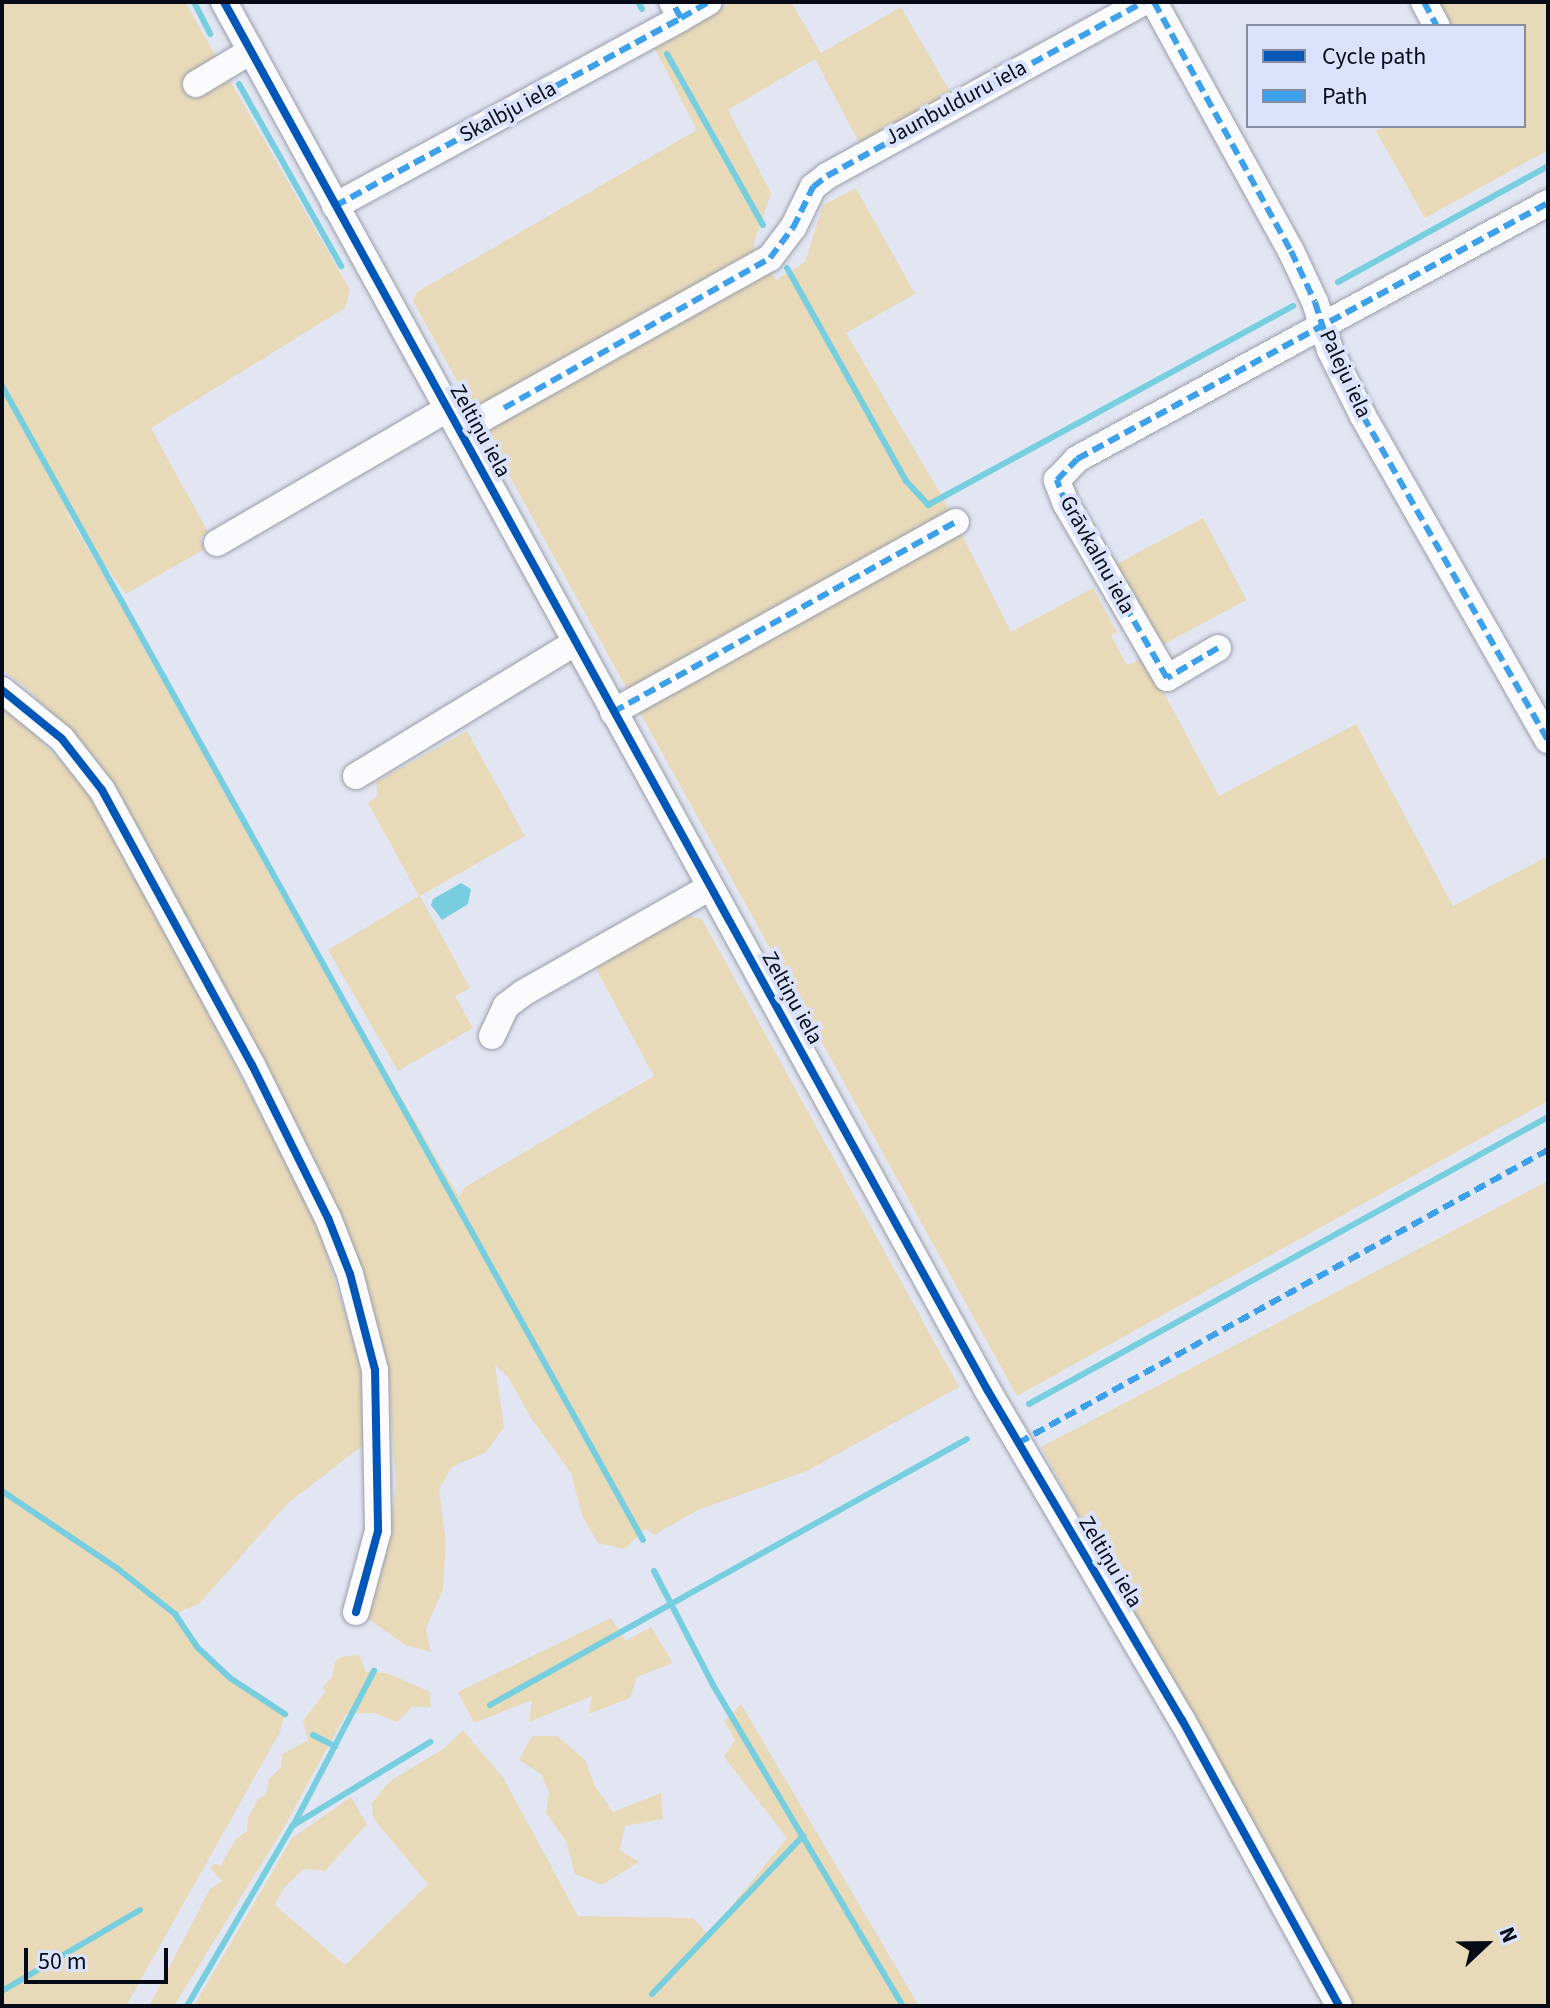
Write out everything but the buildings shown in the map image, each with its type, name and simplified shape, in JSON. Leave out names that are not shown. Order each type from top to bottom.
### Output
[{"type":"street","name":"Zeltiņu iela","points":[[224,2],[988,1391],[1182,1720],[1339,2006]]},
{"type":"street","name":"Skalbju iela","points":[[335,206],[677,10],[709,2]]},
{"type":"street","name":"Jaunbulduru iela","points":[[217,543],[770,258],[793,228],[813,187],[827,176],[1143,2]]},
{"type":"street","name":"Paleju iela","points":[[1154,2],[1291,251],[1363,416],[1548,740]]},
{"type":"street","points":[[1424,2],[1436,24]]},
{"type":"street","points":[[196,84],[251,51]]},
{"type":"street","points":[[1321,324],[1548,203]]},
{"type":"street","name":"Grāvkalnu iela","points":[[1218,648],[1167,678],[1066,504],[1057,480],[1077,459],[1321,324]]},
{"type":"street","points":[[613,712],[956,522]]},
{"type":"street","points":[[356,776],[575,643]]},
{"type":"street","points":[[2,690],[62,739],[102,790],[252,1065],[328,1218],[350,1274],[375,1370],[377,1443],[378,1531],[356,1612]]},
{"type":"street","points":[[492,1036],[506,1006],[523,993],[710,887]]},
{"type":"shaded area","points":[[2,2],[185,2],[350,290],[345,308],[151,428],[208,532],[200,538],[205,549],[126,594],[61,504],[176,694],[259,852],[459,1197],[465,1187],[654,1076],[595,967],[686,916],[702,919],[959,1387],[807,1471],[698,1510],[654,1535],[646,1528],[625,1549],[598,1543],[582,1516],[571,1473],[531,1418],[508,1377],[495,1365],[504,1427],[486,1452],[452,1467],[439,1489],[446,1542],[443,1589],[426,1629],[431,1652],[405,1645],[367,1618],[387,1551],[396,1484],[388,1373],[344,1222],[112,784],[70,732],[28,689],[2,670]]},
{"type":"shaded area","points":[[733,2],[791,2],[821,53],[901,7],[951,93],[860,144],[815,59],[728,110],[771,193],[753,246],[776,280],[805,262],[823,205],[856,188],[915,294],[846,333],[946,503],[1011,632],[1093,588],[1117,632],[1111,636],[1127,665],[1145,657],[1219,796],[1356,724],[1453,906],[1548,856],[1548,1101],[1017,1396],[413,301],[417,292],[697,130],[653,45]]},
{"type":"shaded area","points":[[1431,2],[1548,2],[1548,150],[1425,218],[1376,131],[1382,128],[1526,128],[1526,24],[1444,24]]},
{"type":"shaded area","points":[[1203,518],[1247,600],[1158,647],[1115,565]]},
{"type":"shaded area","points":[[2,702],[94,795],[317,1223],[364,1375],[367,1442],[287,1504],[200,1603],[175,1614],[197,1647],[230,1678],[285,1714],[280,1732],[126,2006],[2,2006]]},
{"type":"shaded area","points":[[467,731],[525,836],[420,896],[470,988],[455,996],[473,1028],[398,1071],[328,950],[419,896],[368,803],[378,795],[376,782]]},
{"type":"shaded area","points":[[1548,1181],[1548,2006],[1348,2006],[1041,1447]]},
{"type":"shaded area","points":[[611,1618],[626,1641],[651,1627],[673,1663],[637,1677],[630,1698],[589,1714],[592,1696],[529,1722],[532,1700],[474,1723],[458,1692]]},
{"type":"shaded area","points":[[359,1655],[366,1672],[387,1673],[430,1692],[431,1707],[412,1707],[397,1722],[375,1713],[346,1714],[283,1829],[174,2006],[149,2006],[210,1889],[222,1881],[210,1868],[213,1864],[221,1865],[236,1839],[247,1831],[248,1818],[258,1799],[266,1795],[269,1779],[281,1767],[282,1754],[308,1740],[303,1721],[325,1692],[323,1687],[332,1677],[335,1662],[340,1657]]},
{"type":"shaded area","points":[[741,1704],[919,2006],[194,2006],[292,1838],[351,1797],[367,1824],[325,1871],[304,1869],[284,1888],[275,1905],[345,1965],[428,1884],[373,1818],[372,1803],[390,1781],[445,1748],[463,1730],[504,1779],[578,1916],[693,1918],[708,1935],[787,1838],[724,1757],[735,1740],[724,1721]]},
{"type":"shaded area","points":[[532,1736],[557,1736],[585,1760],[595,1786],[613,1812],[661,1793],[663,1819],[625,1826],[620,1850],[639,1862],[602,1885],[575,1874],[566,1841],[546,1813],[549,1792],[541,1774],[519,1760]]},
{"type":"water","points":[[461,883],[471,889],[468,904],[442,920],[431,905],[433,899]]},
{"type":"waterway","points":[[194,2],[210,34]]},
{"type":"waterway","points":[[638,2],[642,9]]},
{"type":"waterway","points":[[667,54],[763,225]]},
{"type":"waterway","points":[[239,84],[341,266]]},
{"type":"waterway","points":[[1338,282],[1548,166]]},
{"type":"waterway","points":[[787,268],[906,481],[928,505],[1293,306]]},
{"type":"waterway","points":[[2,386],[643,1540]]},
{"type":"waterway","points":[[1029,1404],[1548,1117]]},
{"type":"waterway","points":[[490,1705],[967,1439]]},
{"type":"waterway","points":[[2,1491],[118,1569],[175,1614],[197,1647],[230,1678],[285,1714]]},
{"type":"waterway","points":[[654,1571],[713,1685],[903,2006]]},
{"type":"waterway","points":[[294,1824],[374,1671]]},
{"type":"waterway","points":[[313,1735],[335,1746]]},
{"type":"waterway","points":[[187,2006],[292,1826],[430,1742]]},
{"type":"waterway","points":[[652,1994],[803,1836]]},
{"type":"waterway","points":[[2,1991],[140,1910]]},
{"type":"marked path","points":[[335,206],[681,18],[672,2]]},
{"type":"marked path","points":[[681,18],[709,2]]},
{"type":"marked path","points":[[504,408],[770,258],[793,228],[813,187],[827,176],[1143,2]]},
{"type":"marked path","points":[[1154,2],[1291,251],[1315,302],[1330,350],[1363,416],[1548,740]]},
{"type":"marked path","points":[[1424,2],[1436,24]]},
{"type":"marked path","points":[[1218,648],[1167,678],[1066,504],[1057,480],[1077,459],[1548,203]]},
{"type":"marked path","points":[[613,712],[956,522]]},
{"type":"marked path","points":[[1018,1443],[1548,1150]]},
{"type":"cycle path","points":[[224,2],[988,1391],[1182,1720],[1339,2006]]},
{"type":"cycle path","points":[[2,690],[62,739],[102,790],[252,1065],[328,1218],[350,1274],[375,1370],[378,1531],[356,1612]]}]
